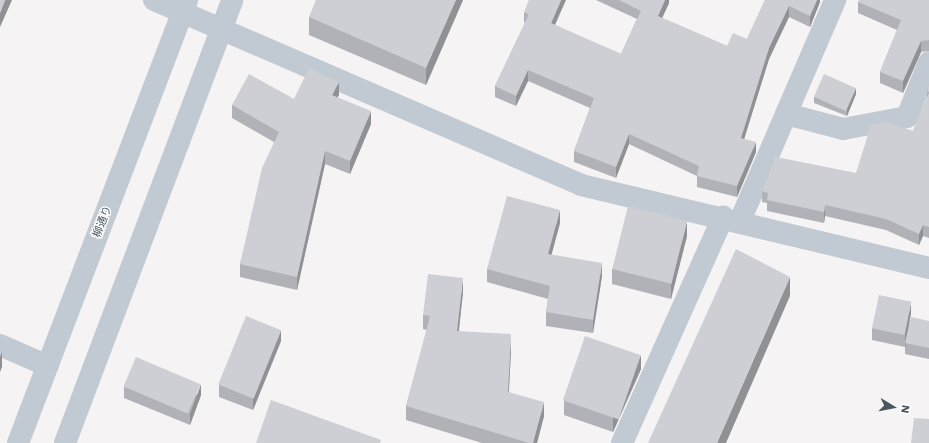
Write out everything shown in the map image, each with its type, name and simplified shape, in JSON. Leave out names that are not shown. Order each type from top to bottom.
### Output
[{"type":"street","points":[[154,0],[184,6],[221,29],[581,185],[732,219],[929,268]]},
{"type":"street","points":[[66,443],[232,0]]},
{"type":"street","points":[[622,443],[732,219],[786,114],[836,0]]},
{"type":"street","name":"柳通り","points":[[18,443],[184,6]]},
{"type":"street","points":[[786,114],[843,129],[907,117],[929,62]]},
{"type":"street","points":[[0,345],[48,366]]},
{"type":"building","points":[[0,0],[5,0],[0,13]]},
{"type":"building","points":[[316,0],[456,0],[426,68],[309,17]]},
{"type":"building","points":[[529,0],[561,0],[551,23],[621,54],[641,11],[619,0],[665,0],[658,16],[727,46],[733,33],[747,39],[765,0],[817,0],[810,16],[789,6],[769,48],[741,138],[756,142],[737,186],[697,176],[699,166],[629,134],[616,167],[574,151],[594,98],[528,70],[516,96],[495,86],[529,14],[524,12]]},
{"type":"building","points":[[859,0],[929,0],[929,40],[921,41],[903,81],[880,72],[901,20],[858,2]]},
{"type":"building","points":[[309,68],[339,82],[332,95],[371,111],[350,161],[325,151],[297,277],[240,264],[262,168],[279,132],[232,105],[249,74],[294,99]]},
{"type":"building","points":[[824,74],[856,88],[846,111],[814,97]]},
{"type":"building","points":[[929,93],[929,227],[923,225],[919,234],[886,219],[825,205],[824,212],[767,200],[768,193],[762,191],[776,157],[856,173],[871,125],[887,122],[913,131]]},
{"type":"building","points":[[507,196],[560,210],[548,254],[602,263],[593,320],[546,312],[550,286],[487,269]]},
{"type":"building","points":[[628,206],[687,221],[671,284],[612,269]]},
{"type":"building","points":[[736,249],[790,277],[717,443],[648,443]]},
{"type":"building","points":[[428,274],[463,278],[457,331],[511,334],[508,392],[544,402],[533,443],[406,406],[430,316],[423,315]]},
{"type":"building","points":[[879,295],[911,302],[904,335],[872,328]]},
{"type":"building","points":[[246,316],[281,330],[254,399],[218,385]]},
{"type":"building","points":[[911,317],[929,321],[929,348],[905,343]]},
{"type":"building","points":[[585,336],[641,355],[619,420],[563,400]]},
{"type":"building","points":[[136,357],[200,384],[188,414],[123,386]]},
{"type":"building","points":[[271,400],[381,440],[380,443],[256,443]]},
{"type":"building","points":[[914,418],[929,419],[929,443],[911,443]]}]
